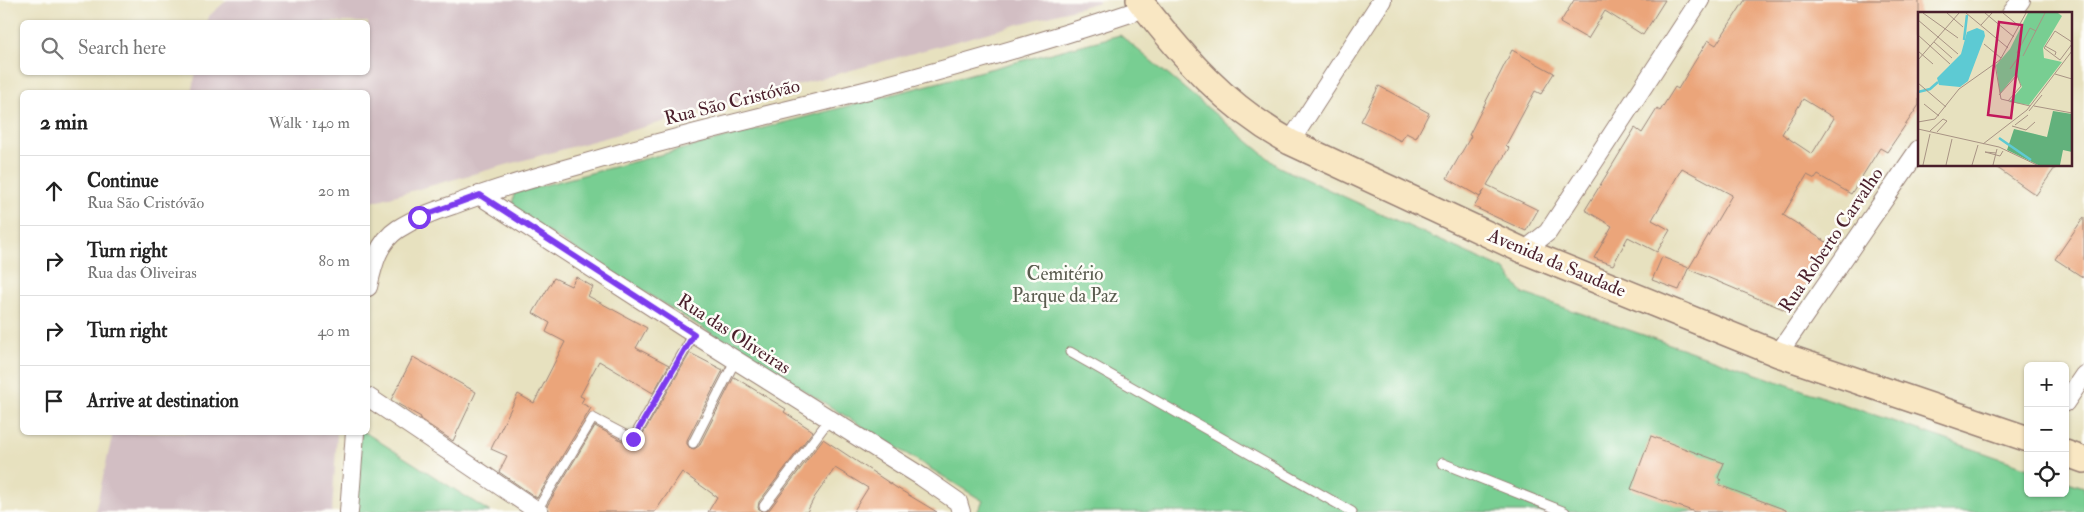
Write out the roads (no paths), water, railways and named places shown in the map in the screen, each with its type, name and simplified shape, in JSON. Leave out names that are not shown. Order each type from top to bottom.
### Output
[{"type":"street","points":[[1290,142],[1382,0]]},
{"type":"street","points":[[1533,255],[1700,0]]},
{"type":"street","points":[[2012,12],[2021,0]]},
{"type":"street","name":"Avenida da Saudade","points":[[1142,4],[1173,44],[1207,81],[1254,121],[1290,142],[1533,255],[1778,354],[2024,438]]},
{"type":"street","name":"Rua São Cristóvão","points":[[370,279],[374,264],[384,241],[397,229],[419,217],[480,195],[639,146],[880,87],[1089,28],[1142,4]]},
{"type":"street","name":"Rua Roberto Carvalho","points":[[1778,354],[1918,150]]},
{"type":"street","name":"Rua das Oliveiras","points":[[480,195],[735,361],[946,494],[958,502],[961,512]]},
{"type":"street","points":[[2069,397],[2084,375]]},
{"type":"street","points":[[370,398],[538,511]]},
{"type":"street","points":[[349,512],[355,435]]},
{"type":"street","points":[[2069,454],[2084,460]]},
{"type":"lane","points":[[538,511],[593,418],[633,439],[694,334]]},
{"type":"lane","points":[[1070,352],[1352,512]]},
{"type":"lane","points":[[693,443],[735,361]]},
{"type":"lane","points":[[764,506],[829,420]]},
{"type":"lane","points":[[1442,463],[1565,512]]},
{"type":"park label","name":"Cemitério Parque da Paz","points":[[1065,285]]}]
